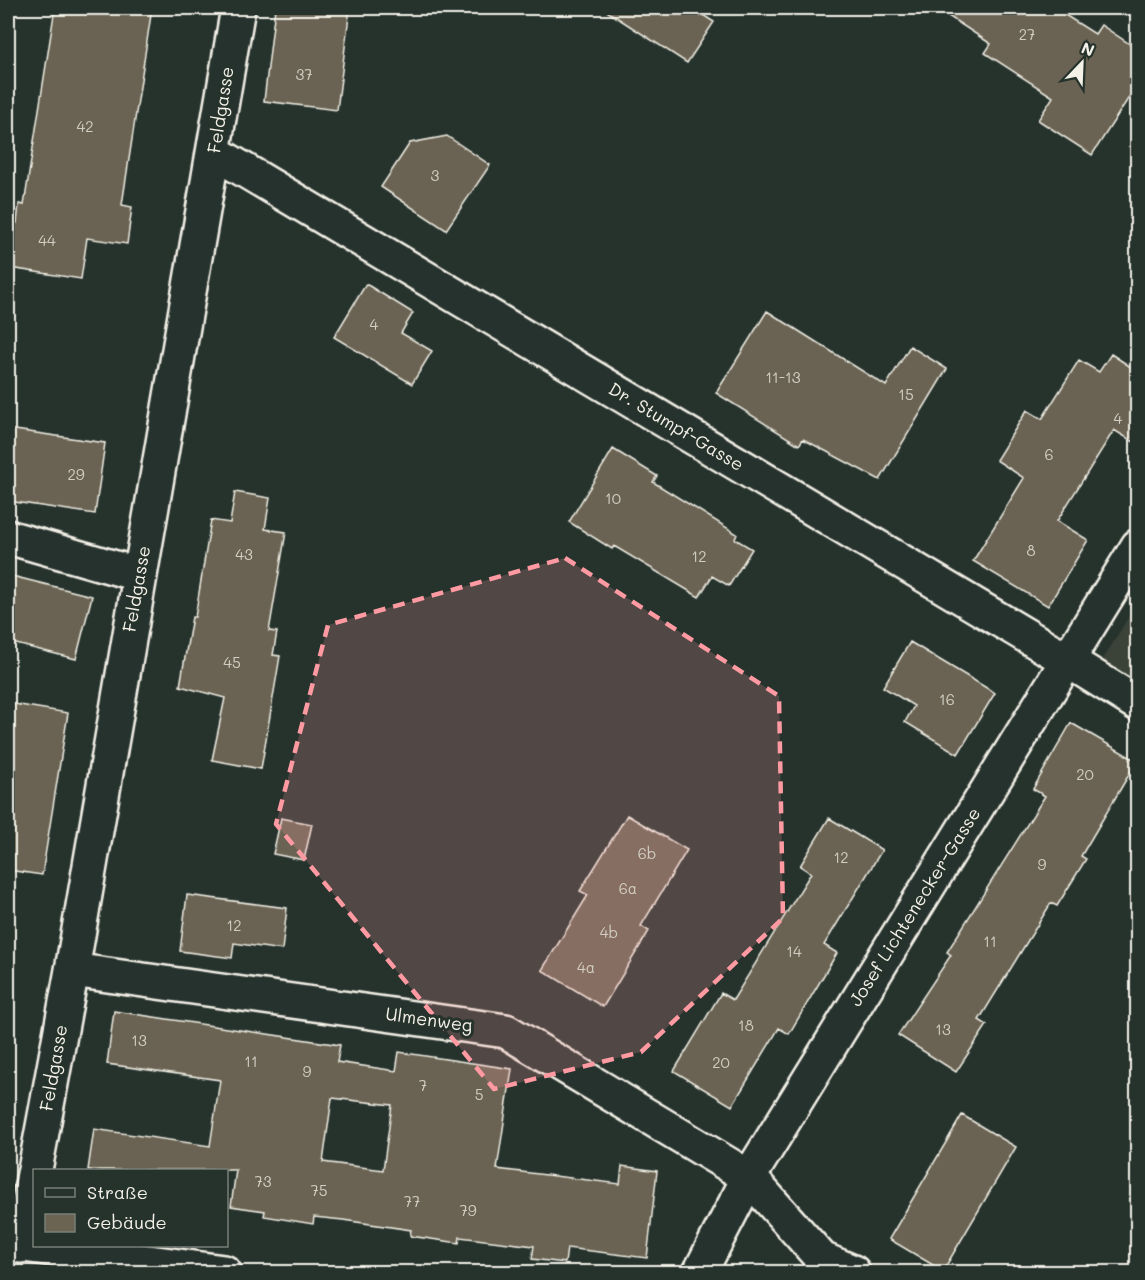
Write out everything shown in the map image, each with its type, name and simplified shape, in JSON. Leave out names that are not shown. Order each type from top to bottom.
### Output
[{"type":"street","name":"Feldgasse","points":[[36,1169],[238,8]]},
{"type":"street","name":"Dr. Stumpf-Gasse","points":[[214,152],[1067,660],[1137,704]]},
{"type":"street","points":[[8,537],[140,574]]},
{"type":"street","name":"Josef Lichtenecker-Gasse","points":[[700,1272],[749,1177],[1137,546]]},
{"type":"street","name":"Ulmenweg","points":[[72,970],[506,1031],[749,1177],[822,1259],[852,1272]]},
{"type":"street","name":"Feldgasse","points":[[14,1244],[33,1179]]},
{"type":"street","points":[[14,1244],[33,1247]]},
{"type":"street","points":[[36,1247],[224,1272]]},
{"type":"highlighted area","points":[[565,558],[779,696],[783,918],[641,1052],[494,1089],[276,824],[328,625]]},
{"type":"shaded area","points":[[1137,603],[1138,683],[1102,661]]},
{"type":"building","points":[[55,8],[152,8],[122,205],[132,207],[127,244],[87,238],[81,279],[10,268],[11,258],[8,257],[8,222],[17,223],[19,204],[24,205]]},
{"type":"building","points":[[275,8],[350,8],[337,110],[264,101]]},
{"type":"building","points":[[602,8],[692,8],[714,22],[687,63]]},
{"type":"building","points":[[936,8],[1054,8],[1095,34],[1101,25],[1137,49],[1137,85],[1092,155],[1038,120],[1053,97],[985,53],[991,44]]},
{"type":"building","points":[[447,136],[490,165],[446,230],[381,187],[410,143]]},
{"type":"building","points":[[366,284],[413,313],[401,333],[432,351],[412,384],[334,337]]},
{"type":"building","points":[[767,311],[886,386],[910,346],[947,369],[880,480],[803,439],[799,445],[716,393]]},
{"type":"building","points":[[1111,354],[1137,371],[1137,444],[1114,430],[1057,521],[1088,540],[1048,606],[973,561],[1024,478],[996,460],[1027,410],[1042,419],[1079,360],[1099,372]]},
{"type":"building","points":[[8,429],[105,443],[95,514],[8,501]]},
{"type":"building","points":[[613,449],[657,476],[653,482],[737,534],[735,539],[752,549],[729,586],[712,576],[699,597],[614,546],[612,549],[569,522]]},
{"type":"building","points":[[235,492],[270,498],[265,529],[286,532],[269,631],[277,632],[273,655],[280,656],[261,769],[212,760],[225,698],[180,686],[192,617],[195,617],[211,520],[230,523]]},
{"type":"building","points":[[8,575],[92,596],[76,659],[8,642]]},
{"type":"building","points":[[910,642],[995,693],[958,754],[905,722],[914,706],[883,687]]},
{"type":"building","points":[[8,703],[68,713],[42,875],[8,870]]},
{"type":"building","points":[[1071,723],[1137,761],[1081,856],[1086,859],[1057,906],[1051,903],[979,1020],[987,1025],[956,1072],[898,1035],[951,955],[947,952],[1045,796],[1033,789]]},
{"type":"building","points":[[627,815],[687,850],[641,926],[649,931],[603,1007],[542,970],[588,895],[580,891]]},
{"type":"building","points":[[281,818],[312,824],[304,860],[273,854]]},
{"type":"building","points":[[829,818],[882,850],[824,945],[837,953],[789,1034],[779,1028],[732,1106],[674,1071],[721,993],[733,1000],[811,873],[800,866]]},
{"type":"building","points":[[187,895],[287,908],[282,950],[234,943],[232,958],[180,951]]},
{"type":"building","points":[[114,1011],[340,1045],[337,1062],[396,1071],[399,1052],[512,1069],[497,1169],[620,1184],[622,1166],[657,1171],[647,1258],[567,1248],[565,1263],[532,1259],[534,1246],[460,1237],[459,1243],[410,1236],[411,1230],[343,1220],[314,1217],[313,1224],[264,1216],[265,1211],[231,1206],[236,1170],[88,1169],[94,1129],[210,1146],[220,1080],[107,1064]],"holes":[[[332,1098],[392,1105],[383,1170],[323,1162]]]},
{"type":"building","points":[[962,1115],[1016,1147],[943,1271],[889,1239]]}]
